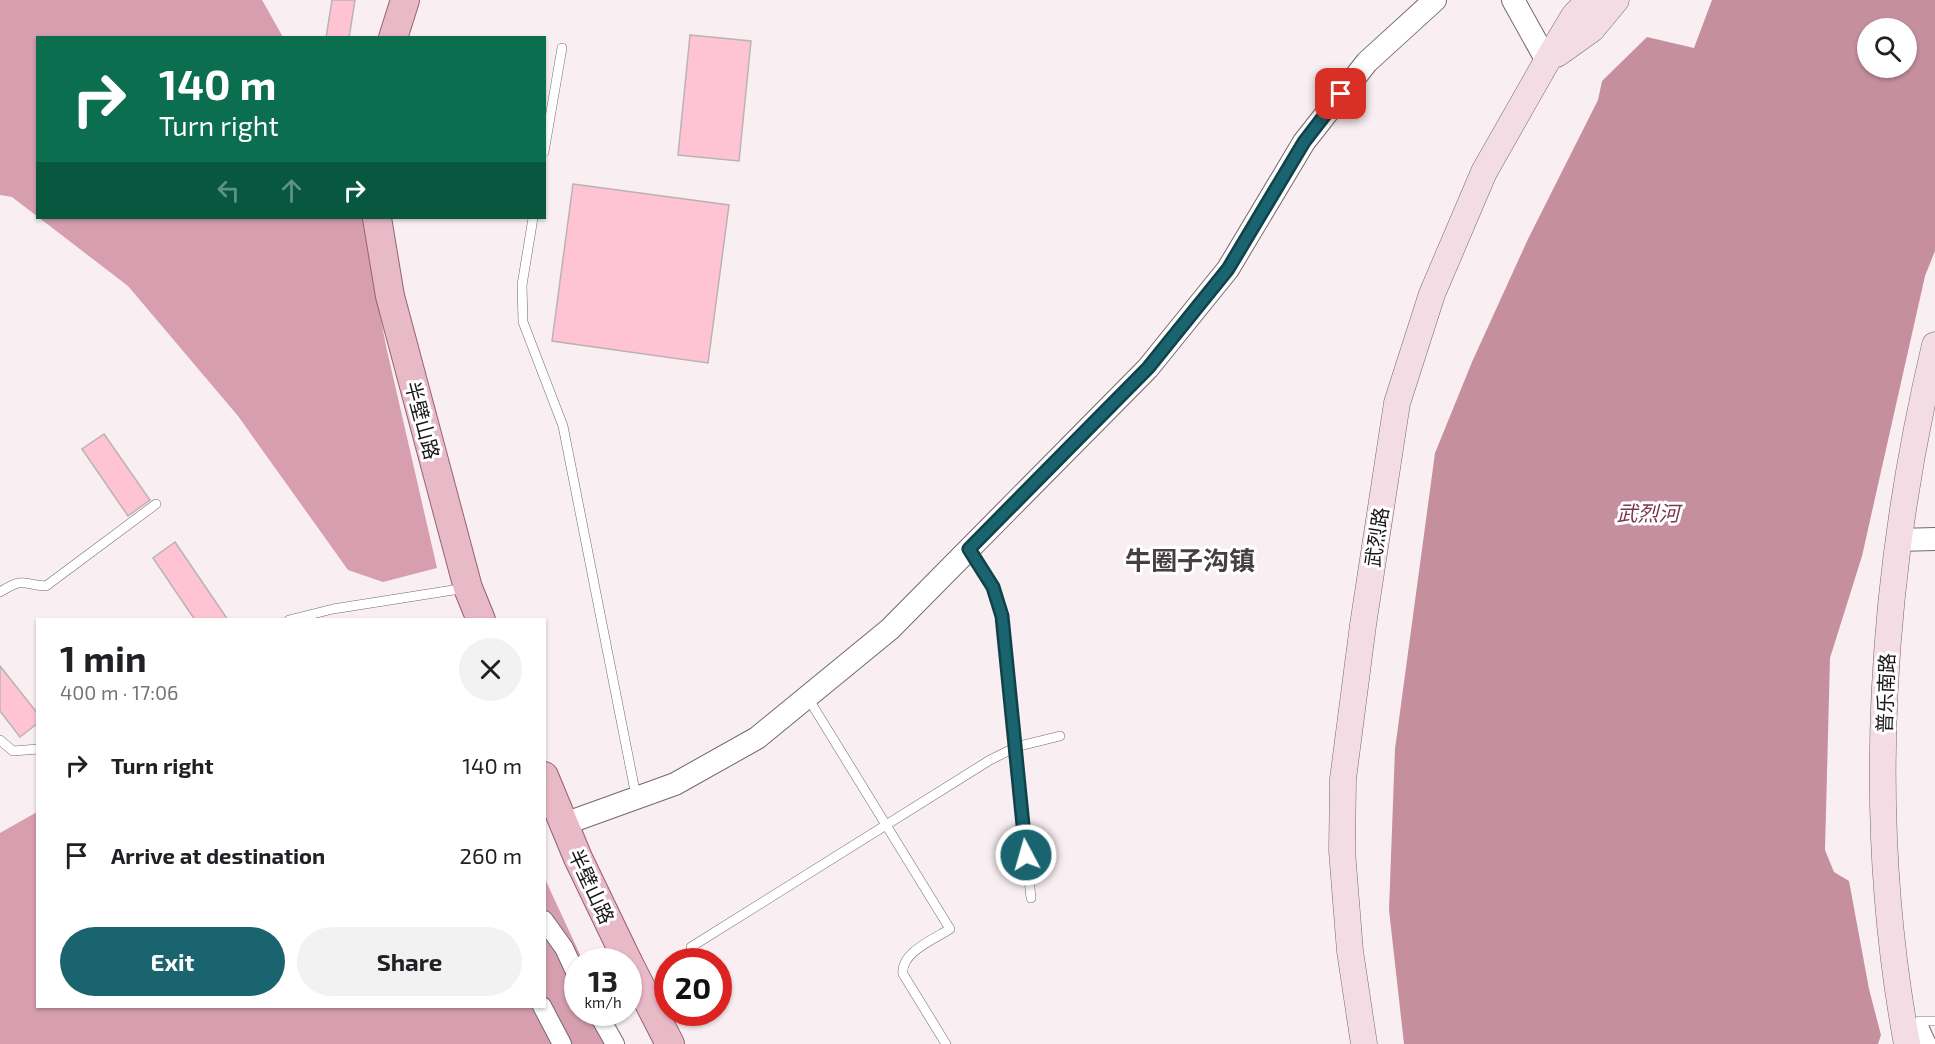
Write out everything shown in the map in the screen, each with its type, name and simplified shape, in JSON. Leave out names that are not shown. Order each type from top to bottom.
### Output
[{"type":"main road","points":[[394,36],[405,0]]},
{"type":"main road","name":"武烈路","points":[[1364,1044],[1350,951],[1342,851],[1343,779],[1363,625],[1397,403],[1432,294],[1480,182],[1547,61],[1574,16],[1589,0]]},
{"type":"main road","name":"武烈路","points":[[1547,61],[1592,29],[1616,0]]},
{"type":"main road","name":"半壁山路","points":[[377,219],[390,296],[468,588],[480,618]]},
{"type":"main road","name":"普乐南路","points":[[1918,532],[1935,345]]},
{"type":"main road","name":"普乐南路","points":[[1919,1031],[1906,920],[1899,747],[1904,635],[1935,421]]},
{"type":"main road","name":"半壁山路","points":[[546,781],[622,948]]},
{"type":"main road","name":"半壁山路","points":[[642,989],[670,1044]]},
{"type":"street","points":[[564,824],[675,784],[758,738],[890,629],[1148,368],[1228,269],[1304,142],[1367,62],[1435,0]]},
{"type":"street","points":[[1513,0],[1547,61]]},
{"type":"street","points":[[546,923],[564,948]]},
{"type":"street","points":[[543,1008],[562,1044]]},
{"type":"street","points":[[605,1026],[615,1044]]},
{"type":"street","points":[[1896,1044],[1919,1031]]},
{"type":"lane","points":[[546,140],[562,48]]},
{"type":"lane","points":[[533,219],[522,285],[523,321],[563,426],[636,797]]},
{"type":"lane","points":[[0,592],[14,583],[24,581],[36,586],[46,586],[156,504]]},
{"type":"lane","points":[[969,549],[993,587],[1002,616],[1031,898]]},
{"type":"lane","points":[[297,618],[333,609],[468,588]]},
{"type":"lane","points":[[808,698],[950,929],[905,958],[902,967],[903,974],[946,1044]]},
{"type":"lane","points":[[691,947],[990,760],[1016,747],[1060,736]]},
{"type":"lane","points":[[0,740],[14,751],[36,749]]},
{"type":"shaded area","points":[[0,0],[262,0],[282,36],[36,36],[36,215],[12,197],[0,195]]},
{"type":"shaded area","points":[[40,219],[362,219],[386,346],[437,568],[383,582],[348,570],[238,416],[128,286]]},
{"type":"shaded area","points":[[36,813],[36,1008],[546,1008],[546,881],[577,948],[564,948],[564,1026],[613,1026],[621,1044],[0,1044],[0,833]]},
{"type":"water","name":"武烈河","points":[[1712,0],[1935,0],[1935,251],[1925,276],[1862,556],[1830,658],[1825,850],[1834,872],[1849,881],[1869,989],[1881,1035],[1878,1044],[1404,1044],[1389,910],[1395,749],[1435,453],[1472,362],[1528,239],[1598,100],[1602,81],[1647,37],[1694,48]]},
{"type":"building","points":[[332,0],[355,0],[349,36],[326,36]]},
{"type":"building","points":[[690,35],[751,41],[739,161],[678,155]]},
{"type":"building","points":[[573,184],[729,205],[708,363],[552,341]]},
{"type":"building","points":[[104,434],[150,500],[128,516],[82,449]]},
{"type":"building","points":[[175,542],[227,618],[194,618],[153,558]]},
{"type":"building","points":[[0,666],[36,711],[36,725],[20,737],[0,711]]},
{"type":"district","name":"牛圈子沟镇","points":[[1190,559]]},
{"type":"route","points":[[1026,855],[1002,616],[993,587],[969,549],[1148,368],[1228,269],[1304,142],[1341,94]]}]
